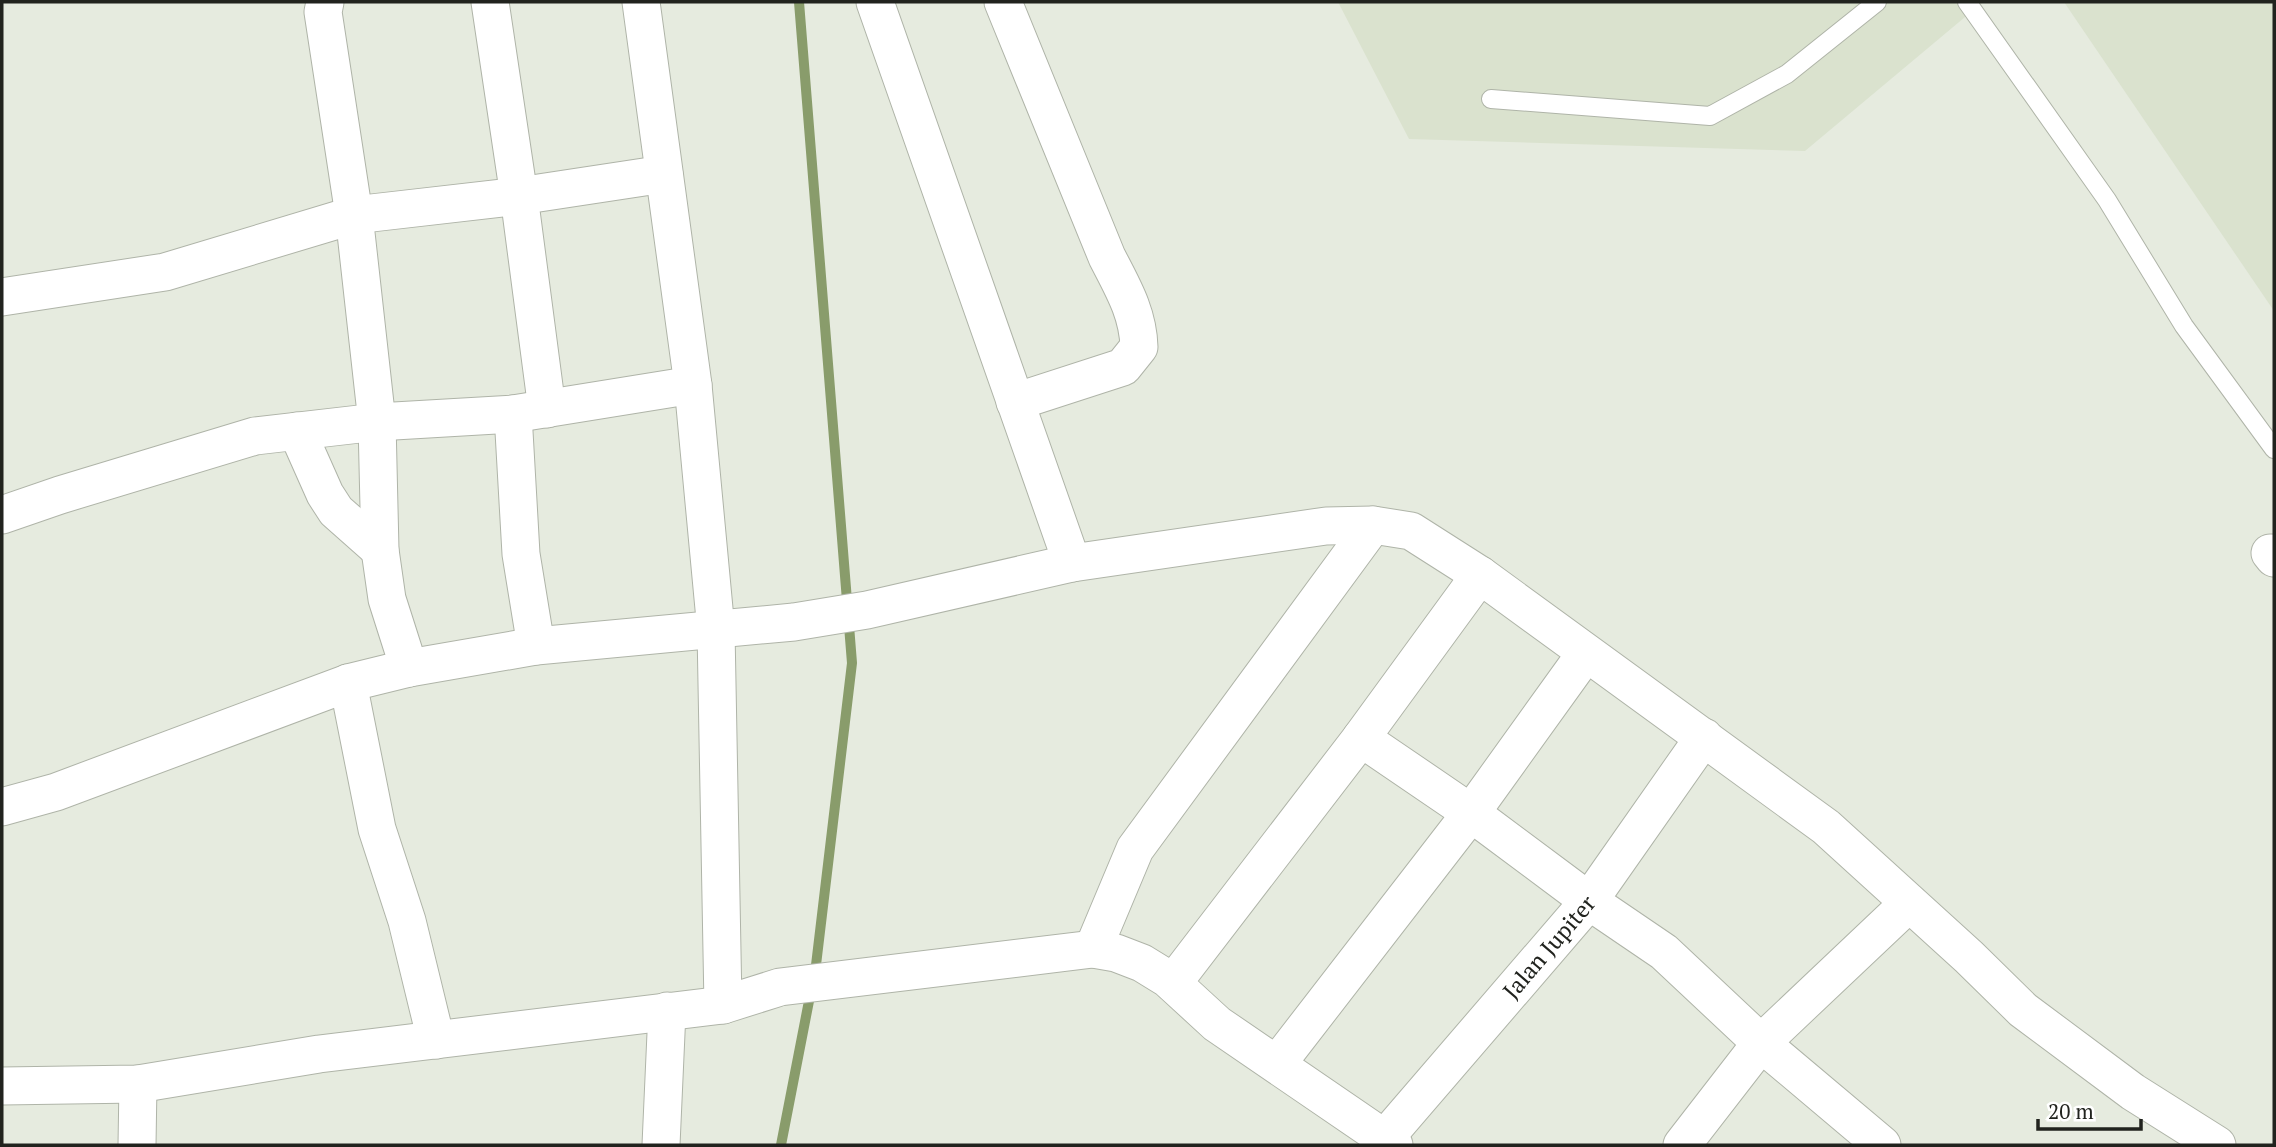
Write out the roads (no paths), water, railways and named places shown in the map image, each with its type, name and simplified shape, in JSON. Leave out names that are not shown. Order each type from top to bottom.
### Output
[{"type":"street","points":[[325,2],[323,12],[354,215],[377,422],[380,550],[387,599],[409,668]]},
{"type":"street","points":[[490,2],[519,196],[530,411],[521,554],[536,646]]},
{"type":"street","points":[[641,2],[693,385],[716,630],[723,1005]]},
{"type":"street","points":[[875,2],[1072,563]]},
{"type":"street","points":[[1003,2],[1107,257],[1128,297],[1138,326],[1139,347],[1124,367],[1015,402]]},
{"type":"street","points":[[2,297],[165,272],[354,215],[519,196],[664,174]]},
{"type":"street","points":[[2,515],[255,436],[377,422],[530,411],[693,385]]},
{"type":"street","points":[[297,431],[336,511],[380,550]]},
{"type":"street","points":[[1093,950],[1135,849],[1373,525]]},
{"type":"street","points":[[2,807],[56,792],[348,682],[409,668],[536,646],[794,622],[867,610],[1072,563],[1326,526],[1373,525],[1411,531],[1480,575],[1704,737],[1826,827],[2023,1010],[2133,1092],[2217,1145]]},
{"type":"street","points":[[1173,983],[1361,738],[1480,575]]},
{"type":"street","points":[[1277,1065],[1471,813],[1586,653]]},
{"type":"street","points":[[348,682],[377,829],[407,921],[436,1040]]},
{"type":"street","name":"Jalan Jupiter","points":[[1386,1143],[1589,901],[1704,737]]},
{"type":"street","points":[[1361,738],[1471,813],[1589,901],[1664,952],[1761,1043],[1882,1145]]},
{"type":"street","points":[[1682,1145],[1761,1043],[1909,903]]},
{"type":"street","points":[[2,1086],[138,1084],[318,1054],[723,1005],[780,987],[1093,950],[1116,953],[1142,963],[1173,983],[1217,1024],[1386,1143]]},
{"type":"street","points":[[660,1145],[667,1011]]},
{"type":"street","points":[[137,1145],[138,1084]]},
{"type":"lane","points":[[1490,99],[1710,116],[1787,74],[1877,2]]},
{"type":"lane","points":[[1968,2],[2107,200],[2184,326],[2274,449]]},
{"type":"waterway","points":[[781,1145],[816,965],[852,663],[799,2]]}]
